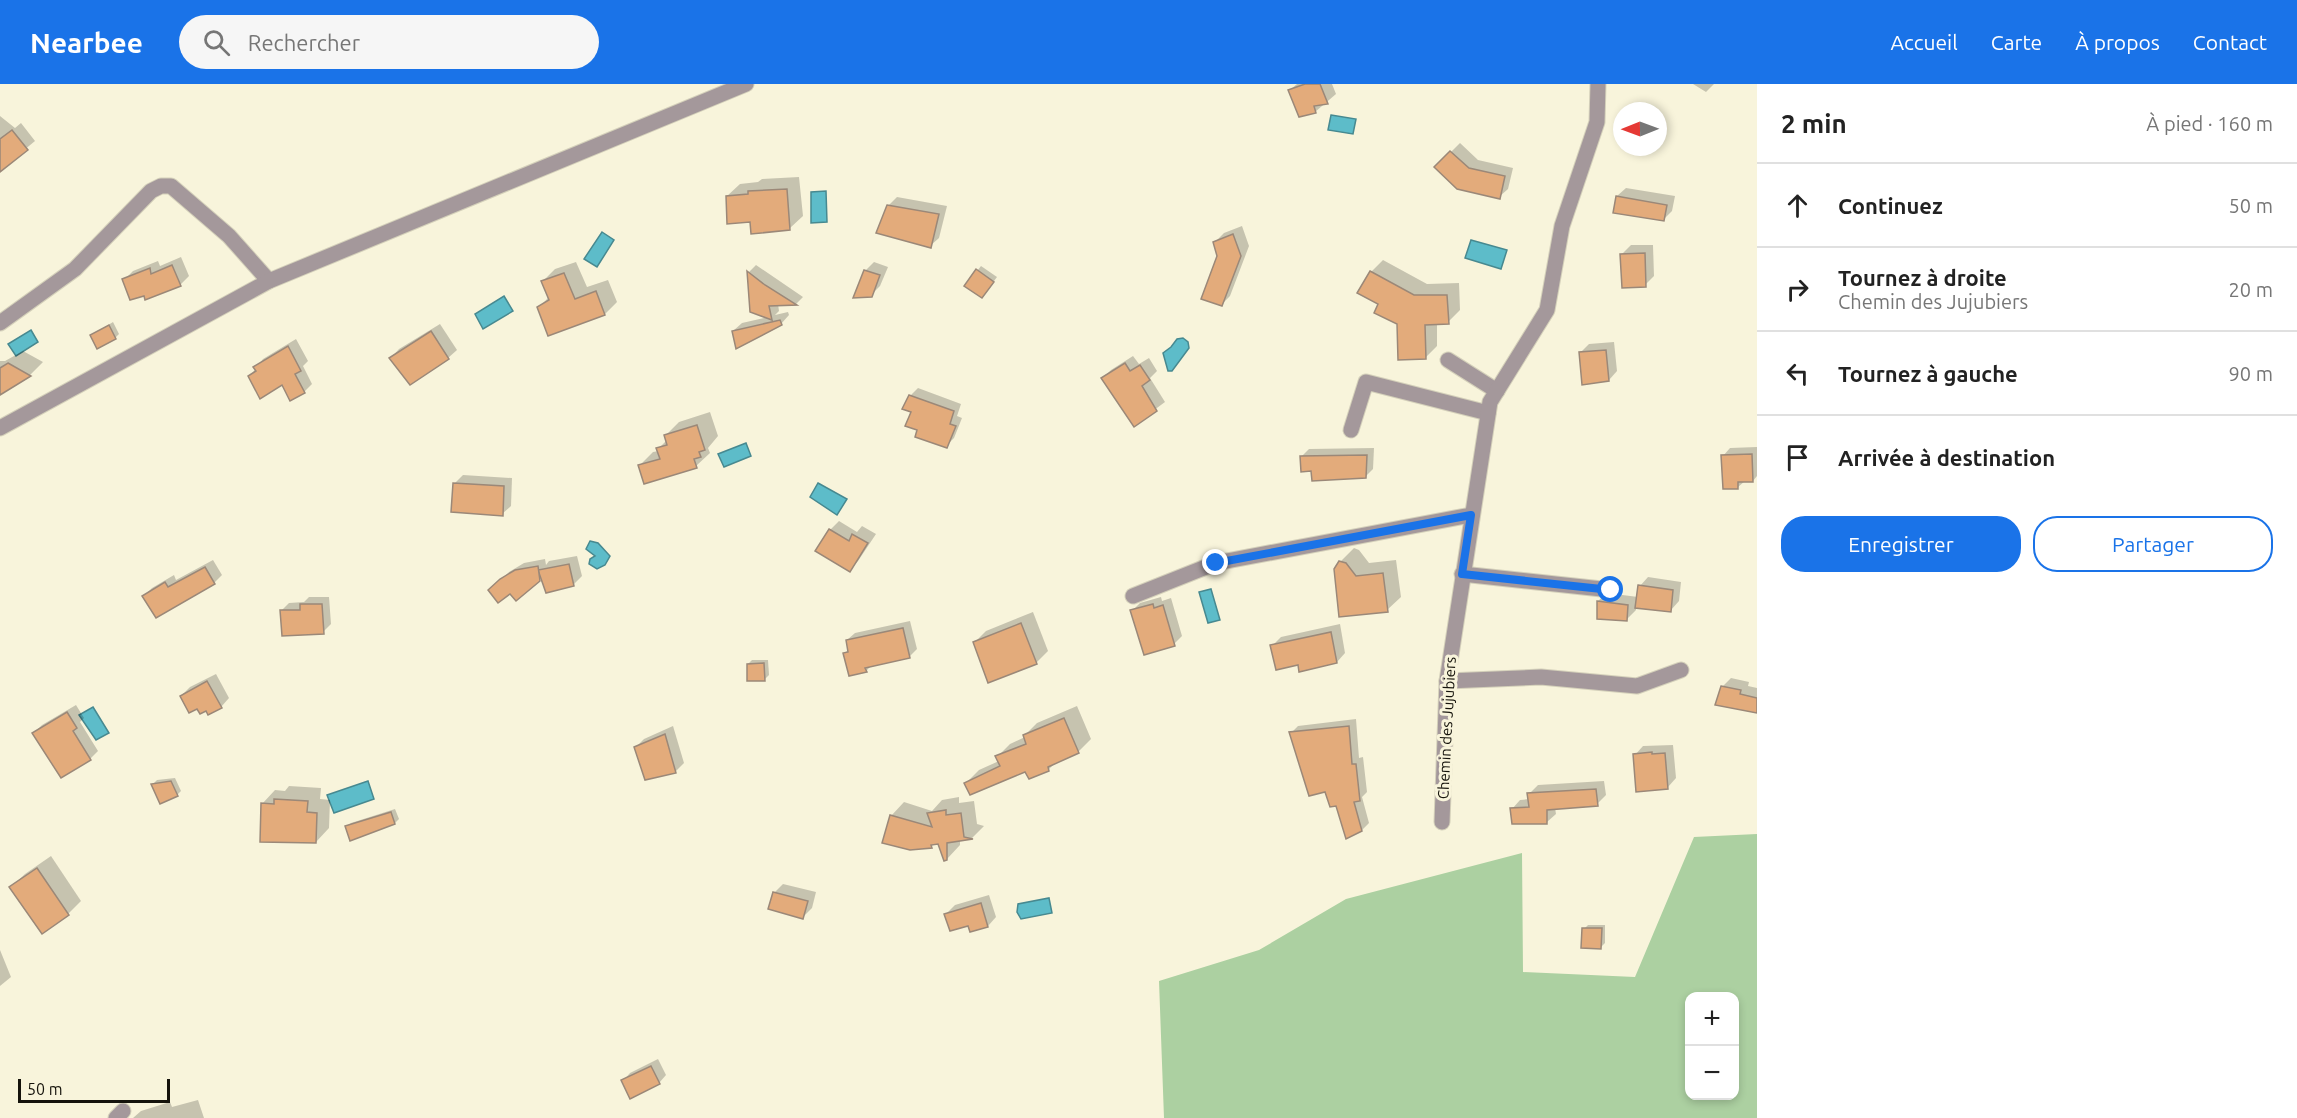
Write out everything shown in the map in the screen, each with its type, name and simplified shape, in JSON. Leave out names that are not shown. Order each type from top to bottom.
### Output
[{"type":"street","points":[[0,428],[269,281],[746,84]]},
{"type":"street","name":"Chemin des Jujubiers","points":[[1442,822],[1447,681],[1490,402],[1547,310],[1562,226],[1597,122],[1598,84]]},
{"type":"street","points":[[0,323],[75,268],[151,191],[160,186],[171,186],[229,236],[269,281]]},
{"type":"street","points":[[1448,360],[1497,391]]},
{"type":"street","points":[[1351,430],[1366,382],[1488,413]]},
{"type":"street","points":[[1133,596],[1216,563],[1471,515]]},
{"type":"street","points":[[1462,574],[1611,590]]},
{"type":"street","points":[[1447,681],[1542,677],[1637,686],[1681,670]]},
{"type":"green space","points":[[1757,834],[1757,1118],[1164,1118],[1159,981],[1259,950],[1346,899],[1522,853],[1523,972],[1635,977],[1694,837]]},
{"type":"water","points":[[1331,115],[1356,119],[1353,134],[1328,130]]},
{"type":"water","points":[[826,191],[827,222],[811,223],[811,192]]},
{"type":"water","points":[[602,232],[614,240],[597,267],[584,259]]},
{"type":"water","points":[[1471,240],[1507,250],[1501,269],[1465,258]]},
{"type":"water","points":[[504,296],[513,311],[483,329],[475,314]]},
{"type":"water","points":[[31,330],[38,342],[16,356],[8,344]]},
{"type":"water","points":[[1183,338],[1188,342],[1189,348],[1172,371],[1168,371],[1163,353],[1177,339]]},
{"type":"water","points":[[746,443],[751,456],[724,467],[718,454]]},
{"type":"water","points":[[818,483],[847,499],[837,515],[810,497]]},
{"type":"water","points":[[590,541],[598,543],[610,556],[605,565],[597,569],[589,564],[590,559],[595,556],[586,549]]},
{"type":"water","points":[[1211,589],[1220,620],[1208,623],[1199,592]]},
{"type":"water","points":[[93,707],[109,733],[96,740],[79,715]]},
{"type":"water","points":[[368,781],[374,799],[334,813],[327,795]]},
{"type":"water","points":[[1049,898],[1052,913],[1021,919],[1017,912],[1018,904]]},
{"type":"building","points":[[1305,84],[1320,84],[1328,104],[1314,106],[1316,113],[1299,117],[1288,90]]},
{"type":"building","points":[[12,130],[28,150],[0,172],[0,139]]},
{"type":"building","points":[[1450,151],[1469,168],[1505,176],[1500,199],[1457,189],[1434,167]]},
{"type":"building","points":[[787,189],[790,230],[751,234],[750,222],[727,224],[726,196],[748,194],[748,191]]},
{"type":"building","points":[[1616,196],[1667,205],[1664,221],[1613,213]]},
{"type":"building","points":[[887,205],[939,214],[931,248],[876,233]]},
{"type":"building","points":[[1233,234],[1241,256],[1222,306],[1201,299],[1217,256],[1213,242]]},
{"type":"building","points":[[1645,253],[1646,287],[1622,288],[1620,254]]},
{"type":"building","points":[[172,265],[181,286],[145,300],[144,296],[130,300],[122,279],[150,268],[151,274]]},
{"type":"building","points":[[976,269],[994,282],[982,298],[964,286]]},
{"type":"building","points":[[864,270],[880,275],[872,297],[853,298]]},
{"type":"building","points":[[747,271],[797,305],[769,306],[772,320],[750,312]]},
{"type":"building","points":[[1370,271],[1414,295],[1447,295],[1449,324],[1425,325],[1426,359],[1398,360],[1397,324],[1374,313],[1378,304],[1357,293]]},
{"type":"building","points":[[564,273],[575,299],[596,291],[605,315],[548,336],[537,307],[549,300],[541,281]]},
{"type":"building","points":[[780,320],[782,325],[736,349],[732,331]]},
{"type":"building","points":[[109,325],[116,339],[97,349],[90,335]]},
{"type":"building","points":[[431,331],[449,359],[410,385],[389,358]]},
{"type":"building","points":[[288,346],[301,371],[295,374],[305,393],[290,401],[282,385],[260,399],[248,376],[256,371],[253,367]]},
{"type":"building","points":[[1606,350],[1609,381],[1582,385],[1579,352]]},
{"type":"building","points":[[8,363],[31,376],[0,395],[0,368]]},
{"type":"building","points":[[1125,363],[1130,371],[1140,365],[1150,380],[1142,386],[1157,411],[1134,427],[1101,378]]},
{"type":"building","points":[[909,395],[954,411],[950,424],[956,426],[947,448],[915,437],[917,430],[905,426],[911,412],[902,409]]},
{"type":"building","points":[[697,425],[705,450],[699,452],[701,457],[694,459],[697,468],[644,484],[638,465],[660,459],[656,448],[667,445],[664,435]]},
{"type":"building","points":[[1752,454],[1753,482],[1738,482],[1738,489],[1723,489],[1721,455]]},
{"type":"building","points":[[1367,455],[1366,478],[1312,481],[1311,471],[1301,472],[1300,456]]},
{"type":"building","points":[[453,483],[504,486],[503,516],[451,512]]},
{"type":"building","points":[[829,529],[849,541],[852,534],[868,543],[850,572],[815,551]]},
{"type":"building","points":[[1339,561],[1346,563],[1356,576],[1383,573],[1388,612],[1339,617],[1334,569]]},
{"type":"building","points":[[569,564],[574,586],[546,593],[538,570]]},
{"type":"building","points":[[538,566],[540,581],[516,601],[510,594],[498,603],[488,590],[515,570]]},
{"type":"building","points":[[205,567],[215,584],[156,618],[142,596],[165,582],[168,587]]},
{"type":"building","points":[[1638,585],[1673,590],[1671,612],[1635,608]]},
{"type":"building","points":[[1597,601],[1628,605],[1627,621],[1597,619]]},
{"type":"building","points":[[300,604],[322,604],[324,634],[282,636],[280,610],[300,610]]},
{"type":"building","points":[[1153,604],[1154,608],[1163,605],[1175,646],[1144,655],[1130,610]]},
{"type":"building","points":[[1021,623],[1037,664],[988,683],[973,642]]},
{"type":"building","points":[[903,628],[910,658],[865,668],[867,672],[849,676],[843,653],[848,652],[846,640]]},
{"type":"building","points":[[1331,632],[1337,663],[1299,672],[1298,665],[1276,670],[1270,645]]},
{"type":"building","points":[[764,663],[765,681],[747,681],[747,664]]},
{"type":"building","points":[[207,681],[222,708],[208,715],[206,711],[200,714],[197,709],[189,713],[180,696]]},
{"type":"building","points":[[1721,686],[1741,690],[1740,694],[1757,698],[1757,713],[1715,705]]},
{"type":"building","points":[[67,712],[77,728],[73,731],[91,760],[61,778],[32,733]]},
{"type":"building","points":[[1064,718],[1079,753],[1048,767],[1049,771],[1029,779],[1025,772],[970,795],[964,783],[1000,766],[995,756],[1026,744],[1023,735]]},
{"type":"building","points":[[1349,726],[1352,764],[1356,764],[1360,801],[1354,802],[1362,831],[1346,839],[1336,806],[1330,807],[1325,792],[1309,796],[1289,732]]},
{"type":"building","points":[[665,734],[676,773],[645,780],[634,747]]},
{"type":"building","points":[[1652,752],[1652,754],[1665,753],[1668,789],[1636,792],[1633,754]]},
{"type":"building","points":[[171,781],[178,796],[160,804],[151,784]]},
{"type":"building","points":[[1596,789],[1598,806],[1547,810],[1547,824],[1512,824],[1510,808],[1529,807],[1527,793]]},
{"type":"building","points":[[274,799],[308,801],[307,812],[317,813],[316,843],[260,842],[261,803],[274,804]]},
{"type":"building","points":[[946,810],[946,815],[961,813],[964,837],[973,839],[947,843],[947,860],[944,861],[938,844],[931,845],[932,848],[910,850],[882,843],[890,815],[932,827],[927,813]]},
{"type":"building","points":[[391,812],[395,824],[350,841],[345,826]]},
{"type":"building","points":[[37,868],[69,915],[42,934],[9,887]]},
{"type":"building","points":[[773,892],[808,901],[803,919],[768,909]]},
{"type":"building","points":[[981,903],[988,927],[970,932],[968,926],[950,931],[944,914]]},
{"type":"building","points":[[1582,928],[1602,928],[1601,949],[1581,948]]},
{"type":"building","points":[[651,1066],[660,1084],[630,1099],[621,1080]]},
{"type":"route","points":[[1216,563],[1471,515],[1462,574],[1611,590]]}]
